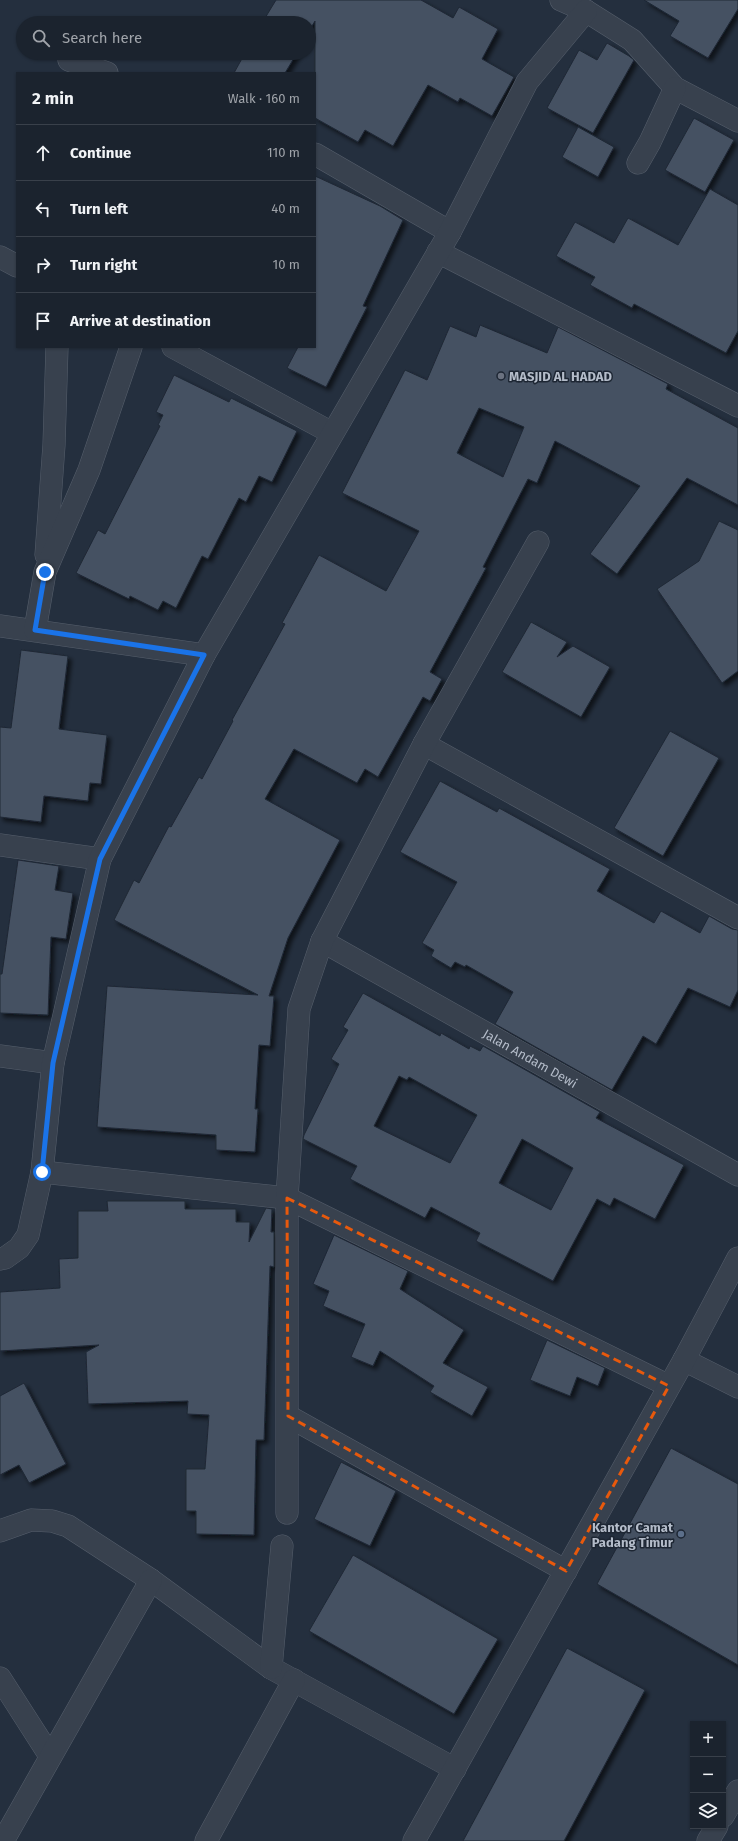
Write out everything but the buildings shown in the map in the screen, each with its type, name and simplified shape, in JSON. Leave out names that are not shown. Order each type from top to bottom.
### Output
[{"type":"street","points":[[562,0],[586,11],[632,40],[675,88],[738,121]]},
{"type":"street","points":[[0,1259],[5,1258],[19,1248],[28,1235],[42,1172],[53,1063],[100,859],[204,655],[450,232],[527,82],[586,11]]},
{"type":"street","points":[[69,60],[104,72]]},
{"type":"street","points":[[638,162],[650,142],[675,88]]},
{"type":"street","points":[[316,155],[450,232]]},
{"type":"street","points":[[438,252],[738,406]]},
{"type":"street","points":[[0,257],[16,265]]},
{"type":"street","points":[[35,630],[45,572],[54,445],[57,348]]},
{"type":"street","points":[[45,572],[89,470],[131,348]]},
{"type":"street","points":[[175,348],[332,433]]},
{"type":"street","points":[[287,1513],[287,1198],[299,1008],[322,941],[424,744],[538,542]]},
{"type":"street","points":[[0,626],[204,655]]},
{"type":"street","points":[[424,744],[738,918]]},
{"type":"street","points":[[0,846],[100,859]]},
{"type":"street","name":"Jalan Andam Dewi","points":[[322,941],[738,1175]]},
{"type":"street","points":[[0,1056],[53,1063]]},
{"type":"street","points":[[42,1172],[287,1198],[669,1386]]},
{"type":"street","points":[[414,1841],[684,1360],[738,1258]]},
{"type":"street","points":[[684,1360],[738,1387]]},
{"type":"street","points":[[288,1416],[566,1571]]},
{"type":"street","points":[[0,1531],[31,1520],[52,1521],[68,1526],[150,1580],[271,1668],[455,1769]]},
{"type":"street","points":[[271,1668],[282,1546]]},
{"type":"street","points":[[3,1841],[150,1580]]},
{"type":"street","points":[[0,1678],[50,1756]]},
{"type":"street","points":[[206,1841],[294,1680]]},
{"type":"street","points":[[726,1811],[738,1791]]},
{"type":"street","points":[[708,1841],[715,1829]]},
{"type":"highlighted area","points":[[287,1198],[669,1386],[566,1571],[288,1416]]},
{"type":"place","name":"MASJID AL HADAD","points":[[501,376]]},
{"type":"place","name":"Kantor Camat Padang Timur","points":[[681,1534]]},
{"type":"route","points":[[42,1172],[53,1063],[100,859],[204,655],[35,630],[45,572]]}]
